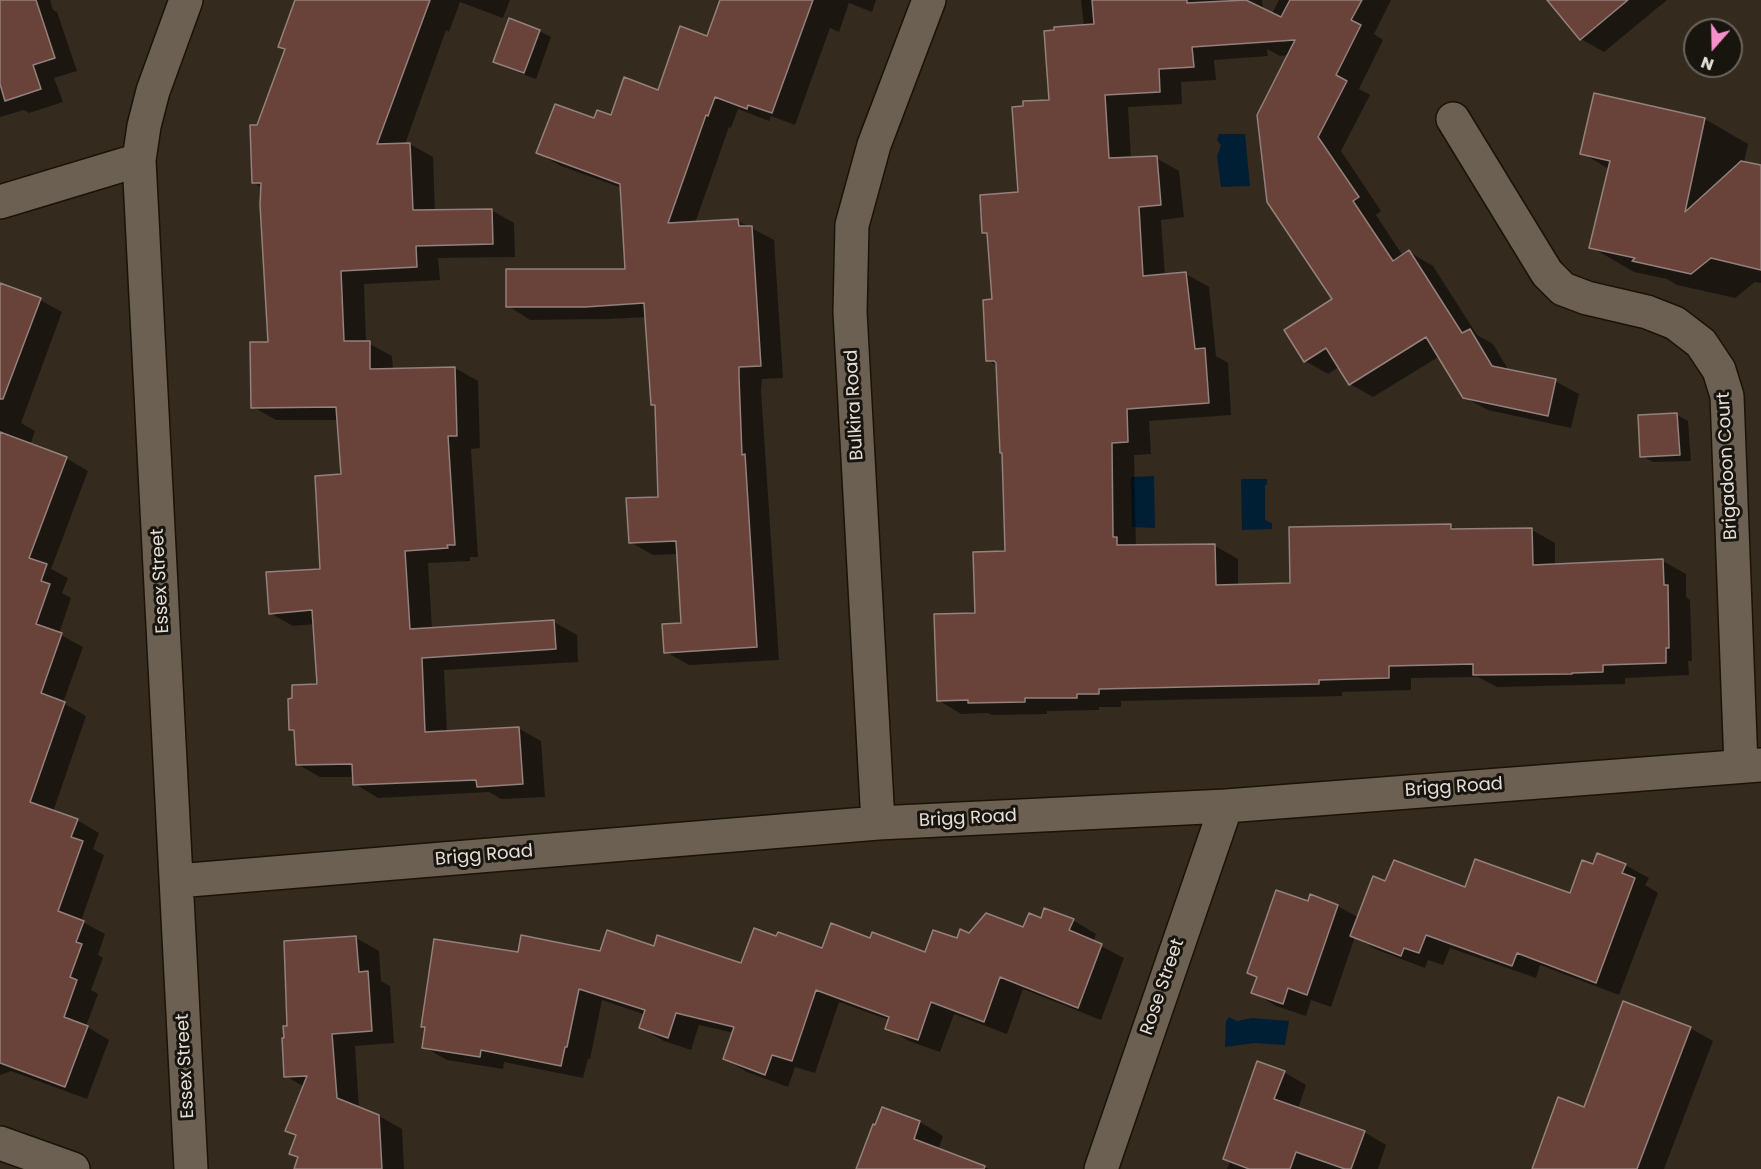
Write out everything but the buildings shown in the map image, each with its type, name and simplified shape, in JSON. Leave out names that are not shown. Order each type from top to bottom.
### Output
[{"type":"street","name":"Essex Street","points":[[186,0],[153,91],[144,126],[139,160],[191,1169]]},
{"type":"street","name":"Bulkira Road","points":[[878,823],[849,312],[852,225],[874,145],[929,0]]},
{"type":"street","name":"Brigadoon Court","points":[[1453,119],[1547,273],[1563,289],[1587,298],[1647,312],[1675,323],[1701,343],[1719,370],[1727,396],[1751,766]]},
{"type":"street","points":[[0,202],[139,160]]},
{"type":"street","name":"Brigg Road","points":[[177,881],[878,823],[1226,806],[1751,766]]},
{"type":"street","name":"Rose Street","points":[[1101,1169],[1226,806]]},
{"type":"street","points":[[0,1143],[73,1169]]},
{"type":"water","points":[[1219,134],[1245,134],[1250,186],[1221,187],[1217,156],[1221,145],[1217,140]]},
{"type":"water","points":[[1154,476],[1155,528],[1132,527],[1131,477]]},
{"type":"water","points":[[1241,479],[1267,479],[1265,520],[1272,523],[1272,529],[1242,530]]},
{"type":"water","points":[[1229,1017],[1237,1021],[1252,1018],[1289,1021],[1285,1045],[1254,1043],[1225,1047],[1226,1021]]}]
